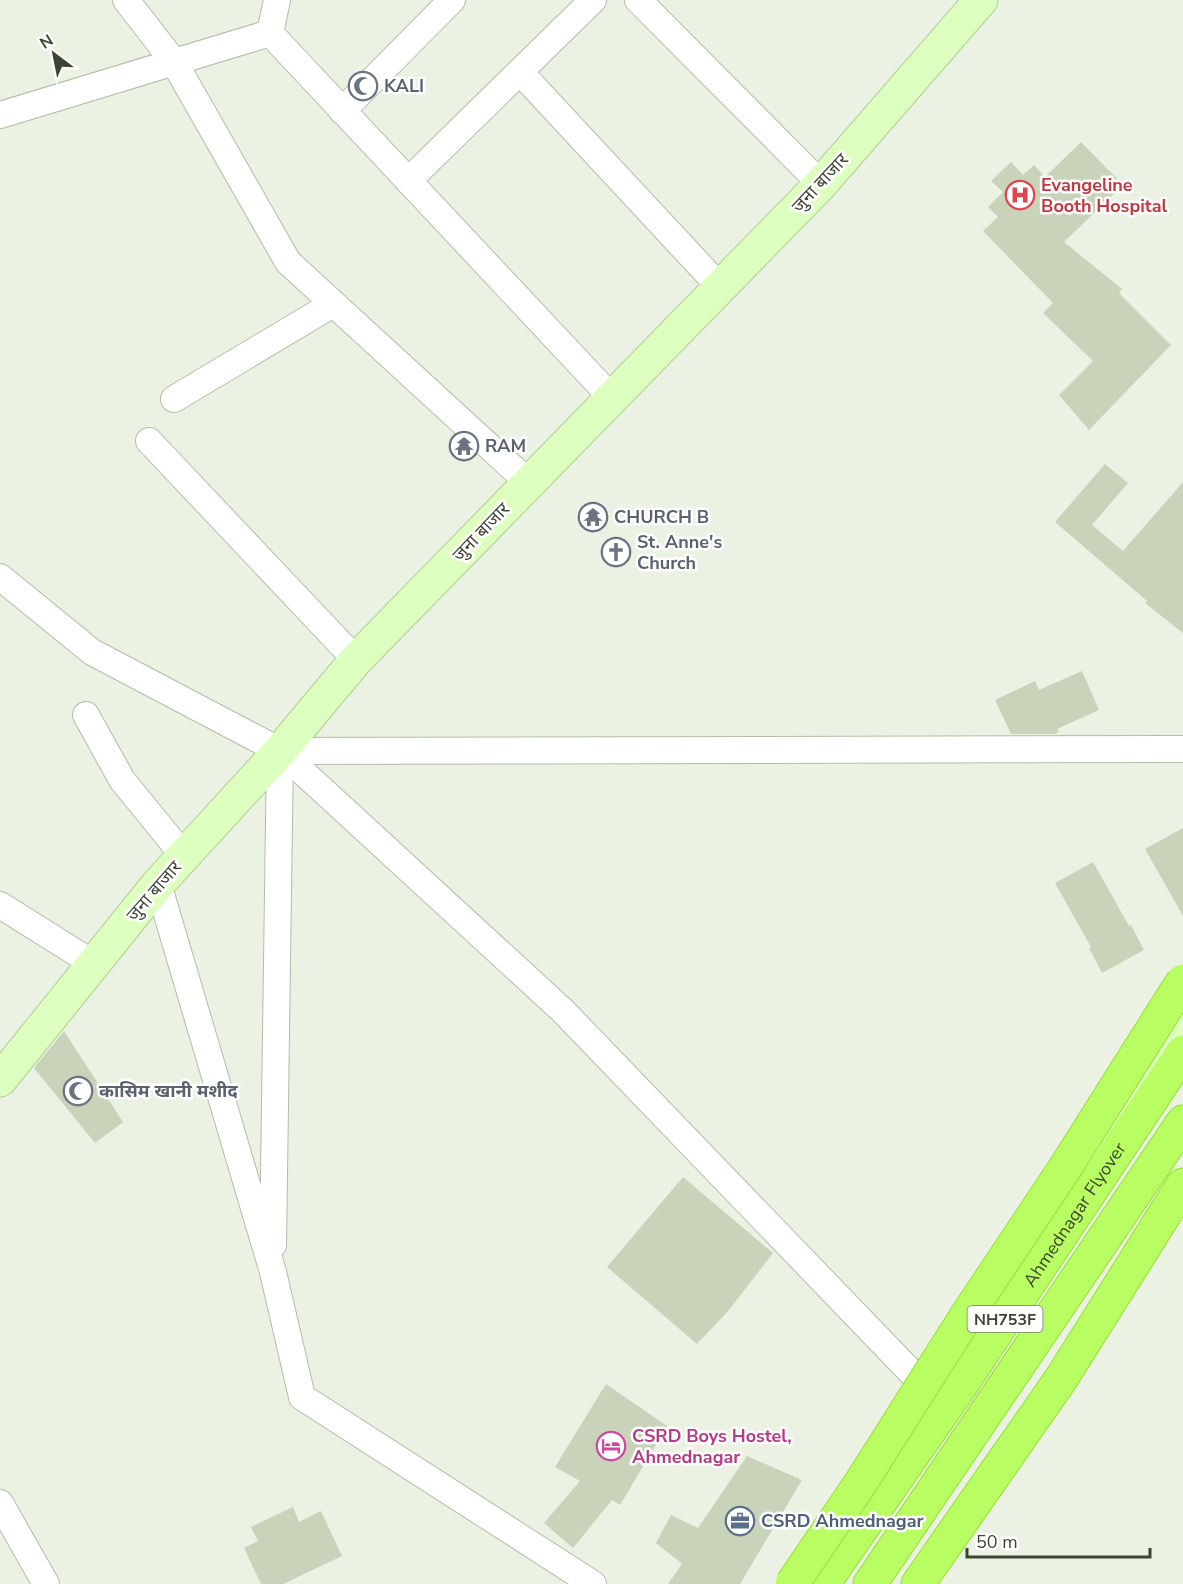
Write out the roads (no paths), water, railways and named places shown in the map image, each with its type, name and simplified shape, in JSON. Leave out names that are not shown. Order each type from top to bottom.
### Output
[{"type":"highway","points":[[792,1584],[858,1487],[1183,981]]},
{"type":"highway","name":"Ahmednagar Flyover","points":[[823,1584],[955,1394],[1183,1052]]},
{"type":"highway","name":"Ahmednagar Flyover","points":[[870,1584],[1183,1122]]},
{"type":"highway","points":[[918,1584],[1060,1379],[1183,1185]]},
{"type":"street","points":[[126,0],[174,62],[288,262],[529,483]]},
{"type":"street","points":[[270,33],[277,0]]},
{"type":"street","points":[[342,111],[452,0]]},
{"type":"street","points":[[408,181],[593,0]]},
{"type":"street","points":[[639,0],[821,184]]},
{"type":"street","name":"जुना बाजार","points":[[0,1080],[158,884],[280,752],[356,660],[821,184],[968,5]]},
{"type":"street","points":[[0,115],[270,33]]},
{"type":"street","points":[[270,33],[612,398]]},
{"type":"street","points":[[520,72],[720,287]]},
{"type":"street","points":[[174,399],[333,304]]},
{"type":"street","points":[[149,441],[356,660]]},
{"type":"street","points":[[0,577],[92,652],[280,752],[563,1011],[931,1394]]},
{"type":"street","points":[[86,715],[122,780],[184,856]]},
{"type":"street","points":[[280,752],[1183,748]]},
{"type":"street","points":[[273,1272],[280,752]]},
{"type":"street","points":[[158,884],[273,1272],[302,1397],[593,1584]]},
{"type":"street","points":[[0,905],[94,964]]},
{"type":"street","points":[[802,1584],[1079,1175],[1183,1016]]},
{"type":"street","points":[[904,1584],[1183,1168]]},
{"type":"street","points":[[0,1503],[46,1584]]},
{"type":"place","name":"KALI","points":[[363,86]]},
{"type":"place","name":"Evangeline Booth Hospital","points":[[1020,195]]},
{"type":"place","name":"RAM","points":[[464,446]]},
{"type":"place","name":"CHURCH B","points":[[593,517]]},
{"type":"place","name":"St. Anne's Church","points":[[616,552]]},
{"type":"place","name":"कासिम खानी मशीद","points":[[78,1091]]},
{"type":"place","name":"CSRD Boys Hostel, Ahmednagar","points":[[611,1446]]},
{"type":"place","name":"CSRD Ahmednagar","points":[[740,1521]]}]
